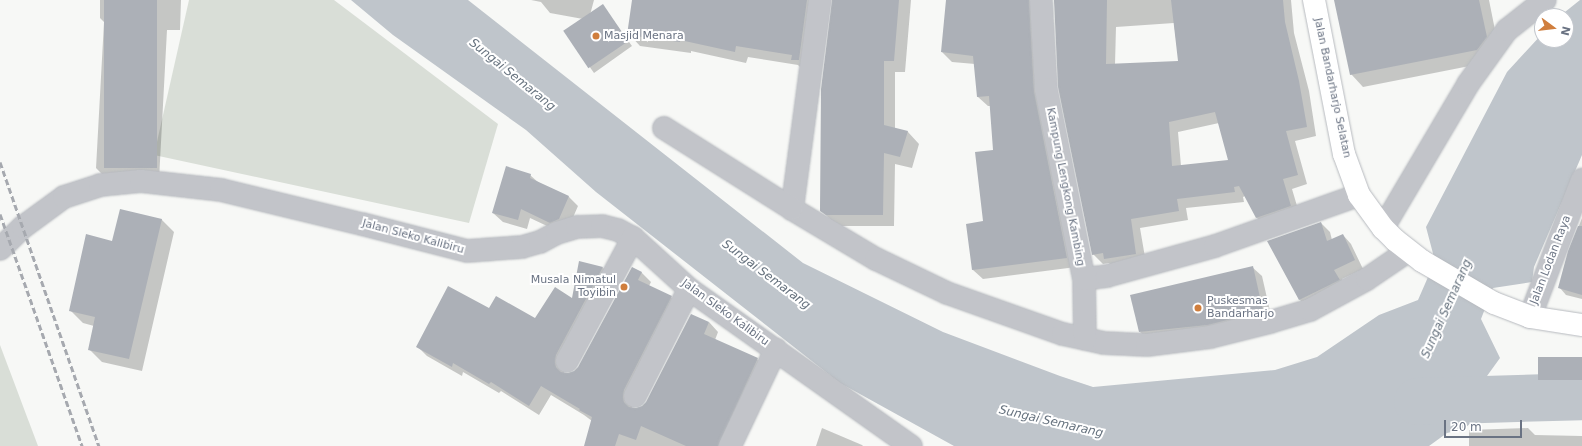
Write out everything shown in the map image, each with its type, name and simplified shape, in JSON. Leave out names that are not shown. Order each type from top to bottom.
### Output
[{"type":"street","points":[[792,209],[820,0]]},
{"type":"street","name":"Kampung Lengkong Kambing","points":[[1042,0],[1046,89],[1084,279],[1107,276],[1215,246],[1315,209],[1359,195]]},
{"type":"street","name":"Jalan Bandarharjo Selatan","points":[[1314,0],[1344,154],[1359,195],[1383,228],[1415,256],[1494,303],[1530,317],[1582,325]]},
{"type":"street","points":[[1383,228],[1468,84],[1507,30],[1545,0]]},
{"type":"street","points":[[664,128],[792,209],[876,259],[947,293],[1063,334],[1104,343],[1147,345],[1210,337],[1270,322],[1310,310],[1367,279],[1415,256]]},
{"type":"street","name":"Jalan Lodan Raya","points":[[1530,317],[1582,180]]},
{"type":"street","name":"Jalan Sleko Kalibiru","points":[[0,249],[23,227],[64,197],[100,185],[141,181],[221,190],[467,251],[522,247],[540,242],[557,233],[586,226],[602,226],[618,230],[633,238],[689,289],[776,349],[911,446]]},
{"type":"street","points":[[567,361],[633,238]]},
{"type":"street","points":[[1084,279],[1086,339]]},
{"type":"street","points":[[635,396],[689,289]]},
{"type":"street","points":[[730,446],[776,349]]},
{"type":"shaded area","points":[[189,0],[334,0],[498,124],[469,223],[154,155]]},
{"type":"shaded area","points":[[0,345],[38,446],[0,446]]},
{"type":"water","name":"Sungai Semarang","points":[[351,0],[468,0],[803,263],[943,332],[1093,387],[1275,370],[1317,357],[1379,315],[1418,300],[1435,261],[1426,227],[1507,72],[1534,43],[1534,48],[1574,48],[1574,8],[1570,8],[1580,0],[1582,0],[1582,155],[1534,267],[1532,282],[1493,288],[1481,319],[1500,358],[1487,376],[1474,420],[1464,429],[1447,433],[1429,446],[954,446],[840,383],[596,192],[526,130],[393,35]]},
{"type":"building","points":[[104,0],[157,0],[157,168],[104,168]]},
{"type":"building","points":[[632,0],[807,0],[799,60],[791,60],[792,55],[736,46],[735,52],[680,40],[680,42],[627,35]]},
{"type":"building","points":[[832,0],[899,0],[894,61],[884,61],[884,125],[908,131],[900,157],[884,153],[883,215],[826,215],[820,211],[821,89]]},
{"type":"building","points":[[946,0],[1029,0],[1034,91],[1067,258],[972,270],[966,224],[983,221],[975,152],[993,150],[989,96],[977,97],[973,56],[941,52]]},
{"type":"building","points":[[1054,0],[1107,0],[1106,64],[1178,61],[1171,0],[1283,0],[1285,22],[1299,81],[1307,127],[1286,131],[1298,175],[1283,179],[1291,206],[1256,218],[1239,186],[1234,187],[1235,192],[1177,199],[1179,211],[1131,219],[1136,254],[1104,259],[1103,253],[1092,255],[1058,87]],"holes":[[[1215,112],[1228,160],[1172,166],[1169,122]]]},
{"type":"building","points":[[1334,0],[1479,0],[1487,37],[1477,50],[1350,75]]},
{"type":"building","name":"Masjid Menara","points":[[603,4],[628,41],[588,68],[563,31]]},
{"type":"building","points":[[506,166],[531,174],[530,178],[569,196],[559,219],[550,223],[521,209],[518,220],[492,213]]},
{"type":"building","points":[[120,209],[162,219],[129,359],[88,350],[95,317],[69,311],[86,234],[112,241]]},
{"type":"building","points":[[1321,222],[1327,241],[1343,234],[1355,260],[1334,270],[1340,280],[1299,300],[1267,241]]},
{"type":"building","points":[[1578,226],[1582,226],[1582,295],[1558,288],[1568,251]]},
{"type":"building","points":[[579,261],[603,267],[556,355],[556,367],[561,372],[568,373],[574,371],[578,367],[632,267],[642,272],[638,280],[672,296],[624,390],[624,402],[629,407],[636,408],[642,406],[646,402],[691,314],[709,322],[704,334],[758,358],[718,446],[686,446],[641,426],[636,440],[619,434],[615,446],[584,446],[592,417],[541,386],[529,406],[491,382],[489,384],[453,363],[452,367],[416,347],[448,286],[489,308],[496,296],[535,318],[555,287],[572,298]]},
{"type":"building","name":"Puskesmas Bandarharjo","points":[[1253,266],[1263,311],[1208,325],[1139,332],[1130,295]]},
{"type":"building","points":[[1538,357],[1582,357],[1582,380],[1538,380]]},
{"type":"waterway","points":[[1417,401],[1582,396]]},
{"type":"railway","points":[[0,162],[99,446]]},
{"type":"railway","points":[[0,214],[82,446]]},
{"type":"place","name":"Masjid Menara","points":[[596,36]]},
{"type":"place","name":"Musala Nimatul Toyibin","points":[[624,287]]},
{"type":"place","name":"Puskesmas Bandarharjo","points":[[1198,308]]}]
